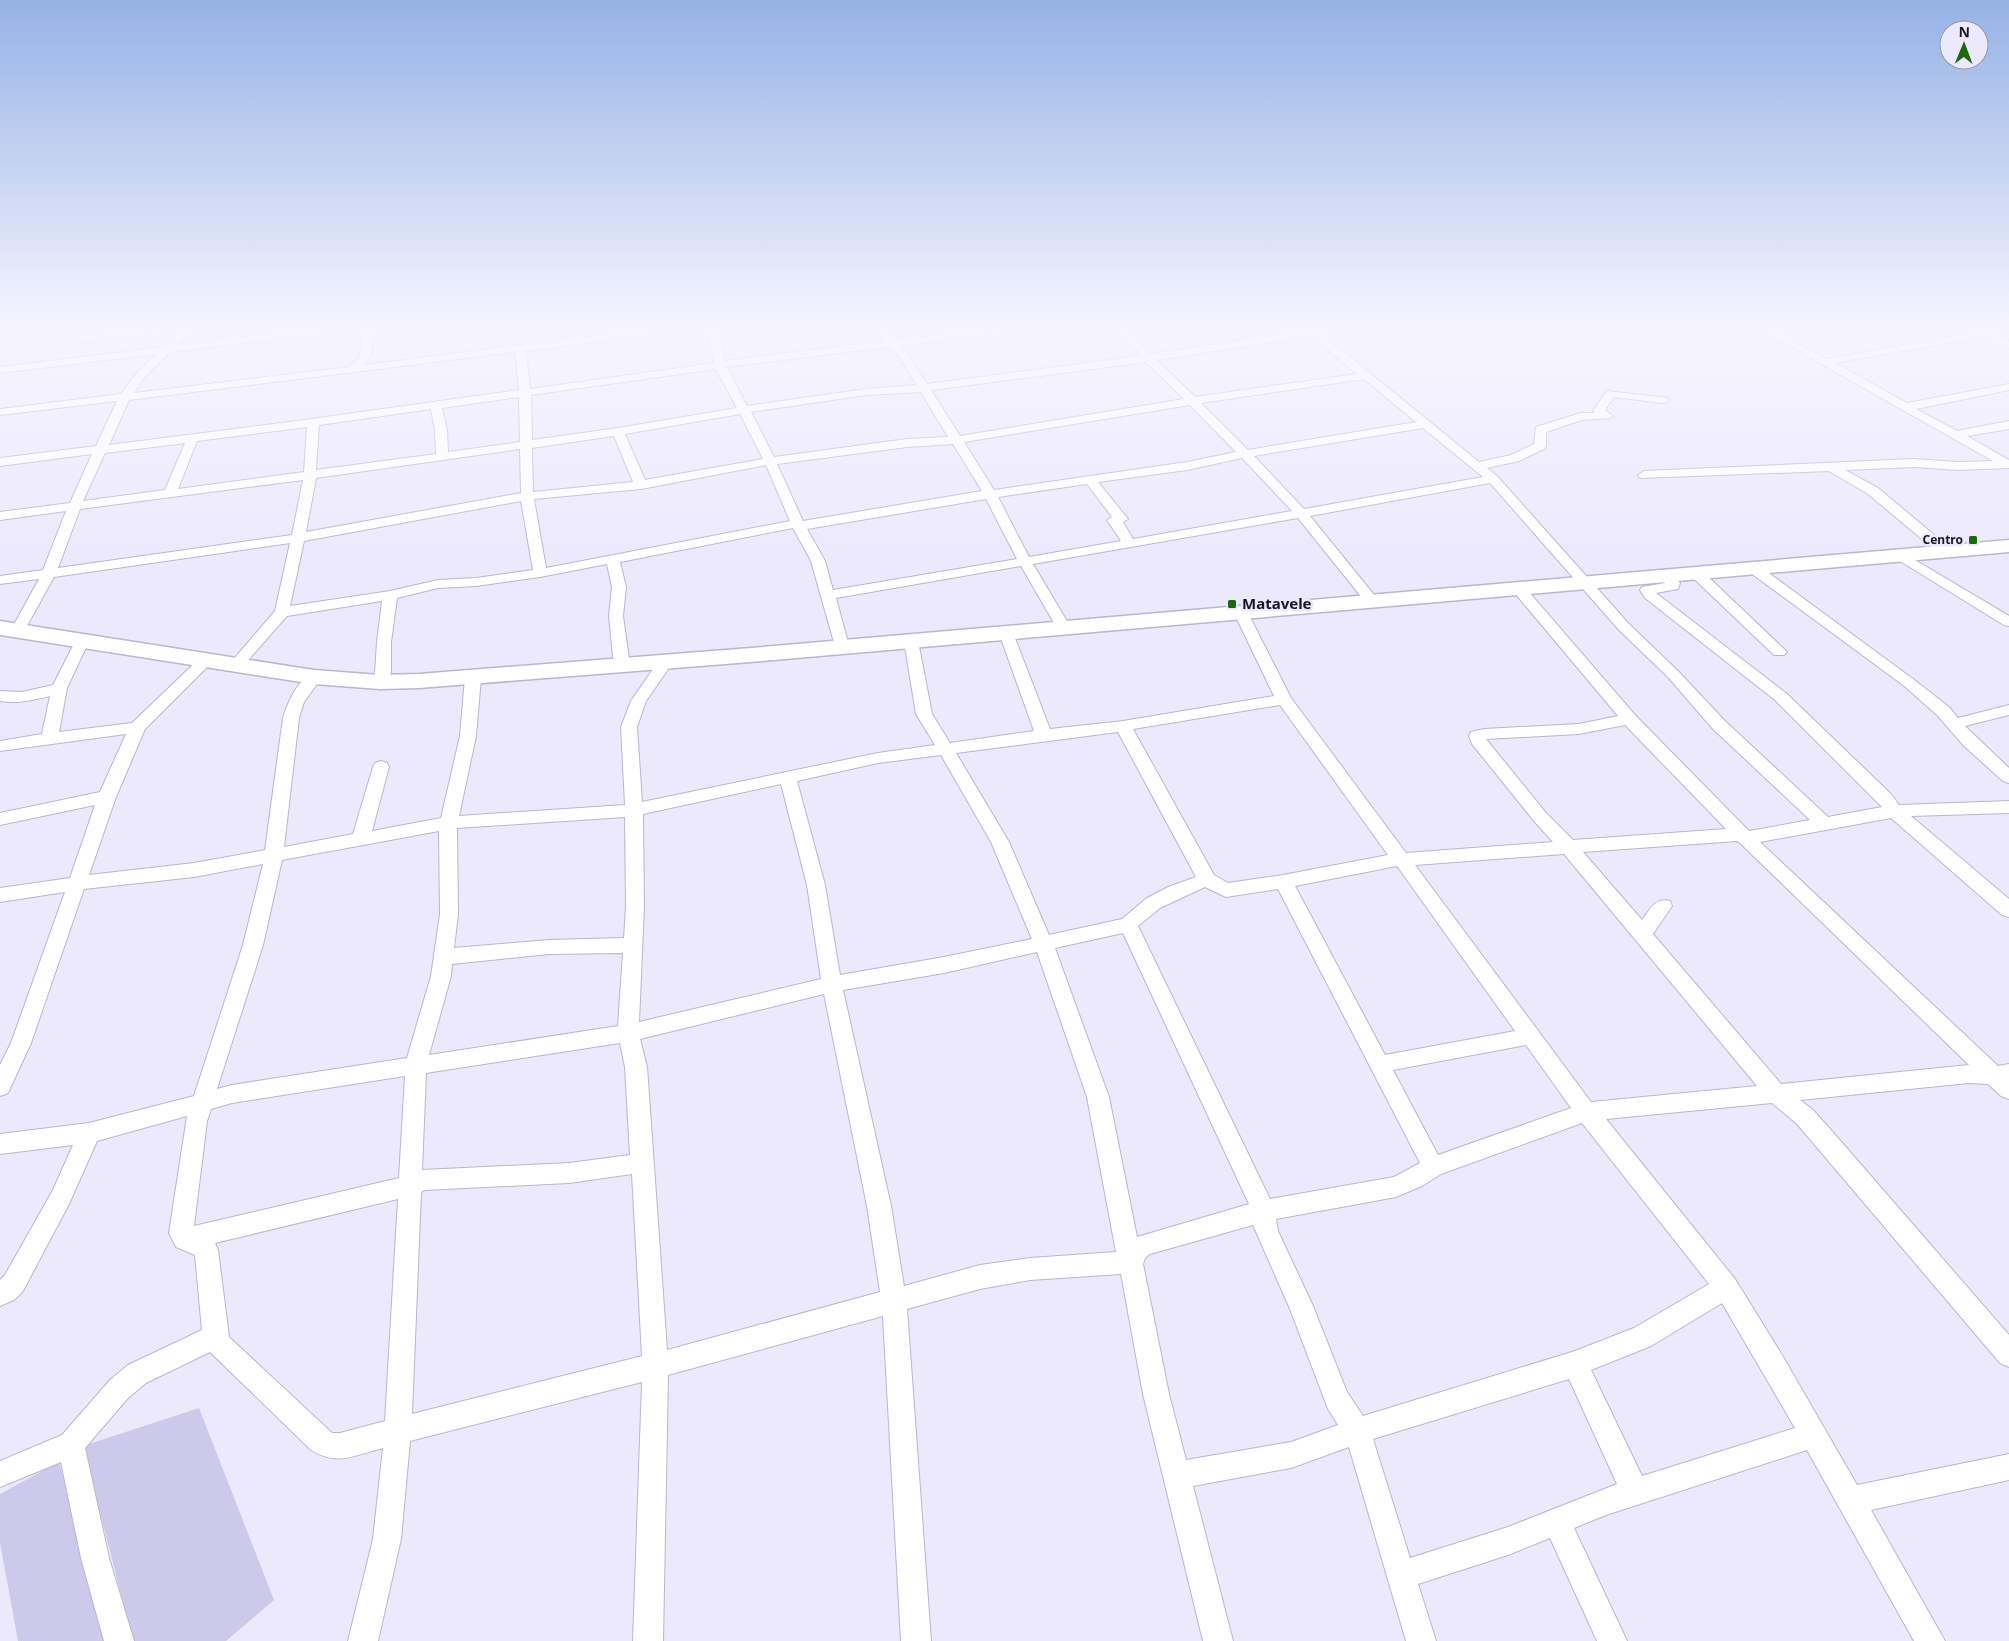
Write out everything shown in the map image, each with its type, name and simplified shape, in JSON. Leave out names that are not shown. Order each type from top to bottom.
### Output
[{"type":"highway","points":[[9,629],[314,677],[380,682],[473,678],[622,666],[2009,546]]},
{"type":"street","points":[[0,412],[71,404]]},
{"type":"street","points":[[9,629],[49,573],[75,505],[123,404]]},
{"type":"street","points":[[0,462],[102,448],[192,439],[451,404]]},
{"type":"street","points":[[525,404],[524,444],[527,496],[540,573]]},
{"type":"street","points":[[739,404],[770,461],[798,524],[818,560],[842,646]]},
{"type":"street","points":[[0,516],[618,432],[784,404]]},
{"type":"street","points":[[932,404],[990,494],[1025,562],[1064,628]]},
{"type":"street","points":[[0,580],[297,538],[527,496],[641,485],[770,461],[907,443],[954,440],[1177,404]]},
{"type":"street","points":[[1196,404],[1301,513],[1372,601]]},
{"type":"street","points":[[1399,404],[1493,479],[1624,628],[1662,663],[1718,724],[1825,824]]},
{"type":"street","points":[[1477,466],[1515,458],[1540,446],[1540,430],[1581,417],[1607,416],[1600,411],[1604,404]]},
{"type":"street","points":[[1901,404],[2009,464]]},
{"type":"street","points":[[1907,407],[1924,404]]},
{"type":"street","points":[[436,406],[441,430],[442,456]]},
{"type":"street","points":[[237,664],[282,612],[310,475],[313,423]]},
{"type":"street","points":[[282,612],[390,595],[438,584],[476,582],[540,573],[798,524],[1188,466],[1245,454],[1425,424]]},
{"type":"street","points":[[1956,435],[2009,425]]},
{"type":"street","points":[[618,432],[641,485]]},
{"type":"street","points":[[170,493],[192,439]]},
{"type":"street","points":[[1644,474],[1914,463],[1958,466],[2009,464]]},
{"type":"street","points":[[1830,466],[1873,491],[1946,552]]},
{"type":"street","points":[[828,595],[1493,479]]},
{"type":"street","points":[[1090,480],[1121,519],[1114,520],[1123,531],[1129,544]]},
{"type":"street","points":[[1900,555],[2009,622]]},
{"type":"street","points":[[614,560],[618,587],[616,616],[622,666]]},
{"type":"street","points":[[1753,568],[1908,682],[1944,712],[1970,742],[2009,778]]},
{"type":"street","points":[[1696,573],[1779,652]]},
{"type":"street","points":[[1666,576],[1674,583],[1673,586],[1647,590],[1650,596],[1781,697],[1885,798],[1894,811],[2009,910]]},
{"type":"street","points":[[1518,588],[1629,719],[1743,836],[2004,1079]]},
{"type":"street","points":[[380,682],[383,673],[384,642],[390,595]]},
{"type":"street","points":[[1241,613],[1284,699],[1586,1112],[1636,1172],[1726,1287],[1774,1364],[1930,1641]]},
{"type":"street","points":[[1006,633],[1044,735]]},
{"type":"street","points":[[49,740],[59,688],[82,641]]},
{"type":"street","points":[[911,641],[924,714],[1000,842],[1043,943],[1098,1097],[1154,1385],[1218,1641]]},
{"type":"street","points":[[0,1087],[21,1042],[107,796],[137,728],[206,660]]},
{"type":"street","points":[[648,1641],[656,1366],[636,1067],[628,1033],[635,907],[634,810],[629,727],[631,718],[643,693],[665,662]]},
{"type":"street","points":[[314,677],[296,702],[291,718],[274,854],[253,945],[196,1121],[181,1233],[184,1239],[200,1245],[206,1250],[215,1337],[220,1346],[319,1440],[328,1446],[340,1446],[398,1432],[610,1376],[656,1366],[980,1277],[1014,1271],[1130,1262]]},
{"type":"street","points":[[363,1641],[387,1539],[398,1432],[416,1064],[441,976],[449,914],[448,823],[457,791],[468,736],[473,678]]},
{"type":"street","points":[[0,696],[19,698],[59,688]]},
{"type":"street","points":[[0,895],[78,883],[194,870],[448,823],[634,810],[878,758],[1124,726],[1284,699]]},
{"type":"street","points":[[1955,724],[2009,710]]},
{"type":"street","points":[[1629,719],[1579,729],[1477,736],[1478,740],[1540,816],[1568,846],[1775,1092],[1805,1118],[1830,1145],[2009,1354]]},
{"type":"street","points":[[1124,726],[1206,880],[1226,890],[1283,882],[1402,860],[1568,846],[1743,836],[1825,824],[1894,811],[2009,807]]},
{"type":"street","points":[[0,746],[86,733],[137,728]]},
{"type":"street","points":[[360,838],[381,767]]},
{"type":"street","points":[[788,778],[816,885],[832,984],[875,1188],[894,1302],[916,1641]]},
{"type":"street","points":[[0,819],[107,796]]},
{"type":"street","points":[[0,1144],[89,1133],[232,1094],[416,1064],[552,1046],[628,1033],[832,984],[944,965],[1128,925],[1136,915],[1171,893],[1206,880]]},
{"type":"street","points":[[1283,882],[1381,1064],[1433,1167]]},
{"type":"street","points":[[1642,934],[1663,906]]},
{"type":"street","points":[[1128,925],[1161,989],[1197,1072],[1264,1211],[1264,1222],[1267,1232],[1301,1306],[1330,1384],[1337,1400],[1357,1431],[1421,1641]]},
{"type":"street","points":[[443,957],[549,947],[633,944]]},
{"type":"street","points":[[1381,1064],[1531,1036]]},
{"type":"street","points":[[1130,1262],[1137,1250],[1144,1245],[1264,1211],[1396,1188],[1433,1167],[1586,1112],[1969,1074],[2004,1079]]},
{"type":"street","points":[[0,1294],[5,1292],[14,1283],[61,1196],[89,1133]]},
{"type":"street","points":[[184,1239],[411,1186],[423,1180],[435,1178],[553,1174],[642,1164]]},
{"type":"street","points":[[1177,1475],[1291,1455],[1357,1431],[1575,1364],[1642,1337],[1726,1287]]},
{"type":"street","points":[[0,1474],[71,1444],[119,1389],[137,1374],[215,1337]]},
{"type":"street","points":[[1575,1364],[1635,1492]]},
{"type":"street","points":[[1402,1575],[1508,1541],[1606,1501],[1814,1435]]},
{"type":"street","points":[[71,1444],[95,1558],[119,1641]]},
{"type":"street","points":[[1851,1500],[2009,1467]]},
{"type":"street","points":[[1557,1522],[1612,1641]]},
{"type":"shaded area","points":[[199,1408],[274,1600],[226,1641],[133,1641],[83,1446]]},
{"type":"shaded area","points":[[59,1462],[109,1641],[18,1641],[0,1543],[0,1494]]},
{"type":"place","name":"Centro","points":[[1973,540]]},
{"type":"place","name":"Matavele","points":[[1232,604]]}]
